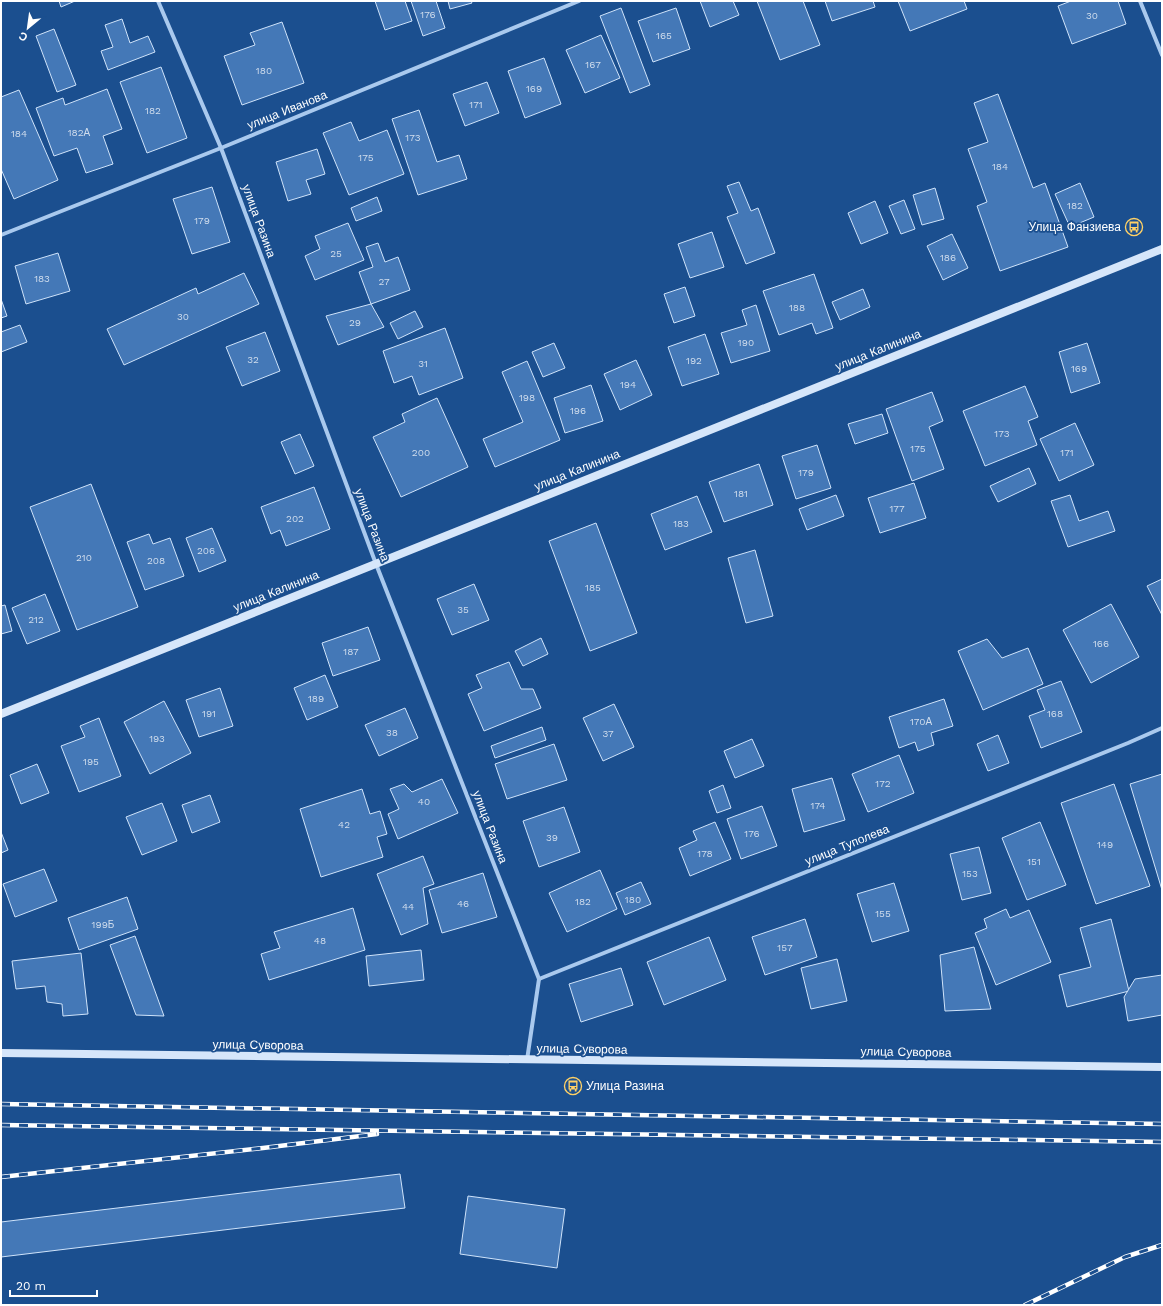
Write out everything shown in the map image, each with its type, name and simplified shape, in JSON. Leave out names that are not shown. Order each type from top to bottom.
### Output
[{"type":"street","name":"улица Разина","points":[[158,1],[221,148],[376,564],[539,979],[527,1060]]},
{"type":"street","name":"улица Иванова","points":[[1,235],[221,148],[579,1]]},
{"type":"street","points":[[1140,1],[1162,55]]},
{"type":"street","name":"улица Калинина","points":[[1,714],[1162,249]]},
{"type":"street","name":"улица Туполева","points":[[539,979],[1128,744],[1162,728]]},
{"type":"street","name":"улица Суворова","points":[[1,1053],[1162,1067]]},
{"type":"building","points":[[59,1],[75,1],[61,7]]},
{"type":"building","points":[[375,1],[405,1],[412,21],[385,30]]},
{"type":"building","points":[[411,1],[436,1],[445,28],[423,36]]},
{"type":"building","points":[[448,1],[471,1],[472,3],[450,9]]},
{"type":"building","points":[[700,1],[733,1],[739,15],[710,27]]},
{"type":"building","points":[[757,1],[803,1],[820,45],[780,60]]},
{"type":"building","points":[[825,1],[873,1],[875,7],[832,21]]},
{"type":"building","points":[[898,1],[964,1],[967,9],[910,31]]},
{"type":"building","points":[[1071,1],[1118,1],[1126,24],[1072,44],[1058,6]]},
{"type":"building","points":[[621,8],[650,85],[630,93],[600,16]]},
{"type":"building","points":[[676,8],[690,49],[653,62],[638,21]]},
{"type":"building","points":[[122,19],[130,43],[148,36],[155,52],[108,70],[101,51],[113,47],[105,25]]},
{"type":"building","points":[[282,22],[304,83],[242,105],[224,56],[255,45],[250,33]]},
{"type":"building","points":[[54,29],[76,85],[57,92],[36,36]]},
{"type":"building","points":[[601,35],[620,78],[585,93],[566,50]]},
{"type":"building","points":[[544,58],[561,104],[525,118],[508,71]]},
{"type":"building","points":[[161,67],[187,138],[147,153],[120,82]]},
{"type":"building","points":[[487,82],[499,113],[465,126],[453,94]]},
{"type":"building","points":[[107,89],[122,129],[103,136],[113,164],[86,173],[77,148],[54,156],[36,108],[63,98],[65,105]]},
{"type":"building","points":[[19,90],[58,180],[14,199],[1,169],[1,97]]},
{"type":"building","points":[[998,94],[1033,188],[1045,183],[1068,247],[1000,271],[977,206],[987,202],[968,149],[988,142],[974,103]]},
{"type":"building","points":[[419,110],[437,162],[459,155],[467,179],[418,195],[392,119]]},
{"type":"building","points":[[351,122],[359,141],[387,130],[404,174],[349,195],[323,133]]},
{"type":"building","points":[[317,149],[325,174],[306,180],[311,194],[288,201],[276,162]]},
{"type":"building","points":[[739,182],[751,211],[758,208],[775,253],[746,264],[727,217],[738,213],[727,186]]},
{"type":"building","points":[[1080,183],[1094,217],[1070,227],[1055,194]]},
{"type":"building","points":[[212,187],[230,242],[192,254],[173,199]]},
{"type":"building","points":[[935,188],[944,219],[922,225],[913,195]]},
{"type":"building","points":[[377,197],[382,211],[356,221],[351,208]]},
{"type":"building","points":[[904,200],[915,229],[901,234],[889,206]]},
{"type":"building","points":[[875,201],[888,233],[861,244],[848,213]]},
{"type":"building","points":[[348,223],[364,260],[315,280],[305,256],[320,249],[315,236]]},
{"type":"building","points":[[712,232],[724,267],[690,278],[678,244]]},
{"type":"building","points":[[952,234],[968,268],[943,280],[927,246]]},
{"type":"building","points":[[378,243],[385,262],[398,257],[410,290],[371,304],[359,272],[373,267],[366,247]]},
{"type":"building","points":[[58,253],[70,291],[26,304],[15,266]]},
{"type":"building","points":[[244,273],[259,304],[124,365],[107,329],[196,288],[198,294]]},
{"type":"building","points":[[814,274],[833,328],[816,334],[812,323],[779,335],[763,291]]},
{"type":"building","points":[[685,287],[695,316],[674,323],[664,294]]},
{"type":"building","points":[[863,289],[870,307],[840,320],[832,302]]},
{"type":"building","points":[[1,299],[7,316],[1,318]]},
{"type":"building","points":[[371,304],[384,327],[338,345],[326,316]]},
{"type":"building","points":[[756,305],[770,351],[731,363],[721,333],[747,325],[742,310]]},
{"type":"building","points":[[415,311],[423,327],[398,339],[390,323]]},
{"type":"building","points":[[20,325],[27,342],[1,352],[1,332]]},
{"type":"building","points":[[445,328],[463,378],[419,395],[412,376],[394,383],[383,351]]},
{"type":"building","points":[[265,332],[280,371],[242,386],[226,347]]},
{"type":"building","points":[[705,334],[719,374],[682,386],[668,347]]},
{"type":"building","points":[[554,343],[565,368],[543,377],[532,352]]},
{"type":"building","points":[[1087,343],[1100,383],[1071,393],[1059,352]]},
{"type":"building","points":[[636,360],[652,395],[620,410],[604,374]]},
{"type":"building","points":[[527,361],[560,440],[495,467],[483,439],[523,422],[502,372]]},
{"type":"building","points":[[591,385],[603,421],[565,433],[554,398]]},
{"type":"building","points":[[1025,386],[1038,417],[1028,421],[1037,445],[985,466],[963,411]]},
{"type":"building","points":[[932,392],[943,421],[929,427],[944,469],[912,481],[886,409]]},
{"type":"building","points":[[437,398],[468,467],[401,497],[373,437],[405,422],[402,414]]},
{"type":"building","points":[[882,414],[888,433],[855,444],[848,424]]},
{"type":"building","points":[[1075,423],[1094,465],[1059,481],[1040,439]]},
{"type":"building","points":[[300,434],[314,466],[295,474],[281,442]]},
{"type":"building","points":[[817,445],[831,488],[796,499],[782,456]]},
{"type":"building","points":[[759,464],[773,505],[724,522],[709,482]]},
{"type":"building","points":[[1029,468],[1036,484],[998,502],[990,486]]},
{"type":"building","points":[[914,483],[926,518],[880,533],[868,498]]},
{"type":"building","points":[[91,484],[138,607],[77,630],[30,507]]},
{"type":"building","points":[[314,487],[330,529],[286,546],[280,530],[271,534],[261,507]]},
{"type":"building","points":[[836,495],[844,516],[807,530],[799,509]]},
{"type":"building","points":[[1070,495],[1079,521],[1108,511],[1115,531],[1068,547],[1051,501]]},
{"type":"building","points":[[697,496],[712,532],[665,550],[651,514]]},
{"type":"building","points":[[596,523],[637,633],[590,651],[549,541]]},
{"type":"building","points":[[212,528],[226,561],[199,572],[186,538]]},
{"type":"building","points":[[149,534],[153,544],[170,538],[184,576],[145,590],[127,542]]},
{"type":"building","points":[[755,550],[773,616],[746,623],[728,558]]},
{"type":"building","points":[[1162,579],[1162,615],[1147,586]]},
{"type":"building","points":[[474,584],[489,620],[452,635],[437,599]]},
{"type":"building","points":[[45,594],[60,631],[27,644],[12,608]]},
{"type":"building","points":[[1111,604],[1139,657],[1091,683],[1063,630]]},
{"type":"building","points":[[5,605],[12,631],[1,634],[1,606]]},
{"type":"building","points":[[368,627],[380,660],[333,676],[322,643]]},
{"type":"building","points":[[541,638],[548,654],[523,666],[515,651]]},
{"type":"building","points":[[987,639],[1002,658],[1028,648],[1043,684],[983,710],[958,651]]},
{"type":"building","points":[[509,662],[521,689],[533,689],[541,708],[484,731],[468,694],[482,688],[476,675]]},
{"type":"building","points":[[325,675],[338,707],[307,720],[294,688]]},
{"type":"building","points":[[1061,681],[1082,732],[1041,748],[1029,716],[1045,710],[1037,690]]},
{"type":"building","points":[[220,688],[233,726],[199,737],[186,700]]},
{"type":"building","points":[[944,699],[953,726],[931,733],[934,745],[918,751],[915,742],[899,748],[889,717]]},
{"type":"building","points":[[164,701],[191,753],[150,774],[124,722]]},
{"type":"building","points":[[614,704],[634,747],[603,761],[583,718]]},
{"type":"building","points":[[405,708],[418,738],[379,756],[365,725]]},
{"type":"building","points":[[99,718],[121,776],[79,792],[61,746],[85,737],[80,726]]},
{"type":"building","points":[[542,727],[546,740],[495,758],[491,746]]},
{"type":"building","points":[[998,735],[1009,763],[988,771],[977,744]]},
{"type":"building","points":[[752,739],[764,766],[735,778],[724,751]]},
{"type":"building","points":[[554,744],[567,780],[507,799],[495,764]]},
{"type":"building","points":[[899,755],[914,793],[868,812],[852,774]]},
{"type":"building","points":[[37,764],[49,793],[21,804],[10,775]]},
{"type":"building","points":[[1162,774],[1162,890],[1130,784]]},
{"type":"building","points":[[832,778],[845,820],[804,832],[792,789]]},
{"type":"building","points":[[442,779],[458,813],[398,839],[388,814],[399,809],[390,789],[404,784],[412,792]]},
{"type":"building","points":[[1114,784],[1150,886],[1096,904],[1061,803]]},
{"type":"building","points":[[723,785],[731,808],[717,813],[709,791]]},
{"type":"building","points":[[362,789],[370,814],[380,811],[387,834],[377,837],[383,857],[321,877],[300,809]]},
{"type":"building","points":[[210,795],[220,822],[192,833],[182,805]]},
{"type":"building","points":[[162,803],[177,841],[142,855],[126,817]]},
{"type":"building","points":[[762,806],[777,846],[741,859],[727,819]]},
{"type":"building","points":[[564,807],[580,852],[539,867],[523,821]]},
{"type":"building","points":[[715,822],[731,859],[690,876],[679,848],[697,840],[693,831]]},
{"type":"building","points":[[1040,822],[1066,885],[1027,900],[1002,838]]},
{"type":"building","points":[[1,832],[8,850],[1,853]]},
{"type":"building","points":[[979,847],[991,893],[962,900],[950,854]]},
{"type":"building","points":[[423,856],[434,884],[423,888],[428,924],[401,935],[377,874]]},
{"type":"building","points":[[44,869],[57,901],[15,917],[3,884]]},
{"type":"building","points":[[600,870],[617,909],[567,932],[549,893]]},
{"type":"building","points":[[483,873],[497,917],[442,933],[429,890]]},
{"type":"building","points":[[641,882],[651,904],[625,915],[616,893]]},
{"type":"building","points":[[894,883],[909,931],[872,942],[857,894]]},
{"type":"building","points":[[127,897],[138,929],[79,950],[68,918]]},
{"type":"building","points":[[353,908],[365,950],[269,980],[261,954],[280,948],[274,932]]},
{"type":"building","points":[[1006,909],[1010,918],[1029,910],[1051,962],[996,985],[975,933],[987,928],[984,919]]},
{"type":"building","points":[[805,919],[817,957],[765,975],[752,937]]},
{"type":"building","points":[[1111,919],[1129,991],[1067,1007],[1059,975],[1091,967],[1080,928]]},
{"type":"building","points":[[135,936],[164,1016],[136,1015],[110,945]]},
{"type":"building","points":[[709,937],[726,980],[664,1005],[647,962]]},
{"type":"building","points":[[974,947],[991,1009],[945,1011],[940,955]]},
{"type":"building","points":[[421,950],[424,980],[369,986],[366,956]]},
{"type":"building","points":[[81,953],[88,1014],[63,1016],[62,1004],[47,1002],[45,986],[16,989],[12,961]]},
{"type":"building","points":[[837,959],[847,1001],[811,1009],[801,968]]},
{"type":"building","points":[[621,968],[633,1005],[581,1022],[569,984]]},
{"type":"building","points":[[1162,975],[1162,1015],[1128,1021],[1124,997],[1135,979]]},
{"type":"building","points":[[400,1174],[405,1208],[1,1257],[1,1222]]},
{"type":"building","points":[[468,1196],[565,1209],[557,1268],[460,1254]]},
{"type":"railway","points":[[1,1104],[1162,1124]]},
{"type":"railway","points":[[1,1125],[1162,1142]]},
{"type":"railway","points":[[1,1177],[377,1134]]},
{"type":"railway","points":[[1025,1305],[1125,1257],[1162,1245]]},
{"type":"place","name":"Улица Фанзиева","points":[[1134,227]]},
{"type":"place","name":"Улица Разина","points":[[573,1086]]}]
